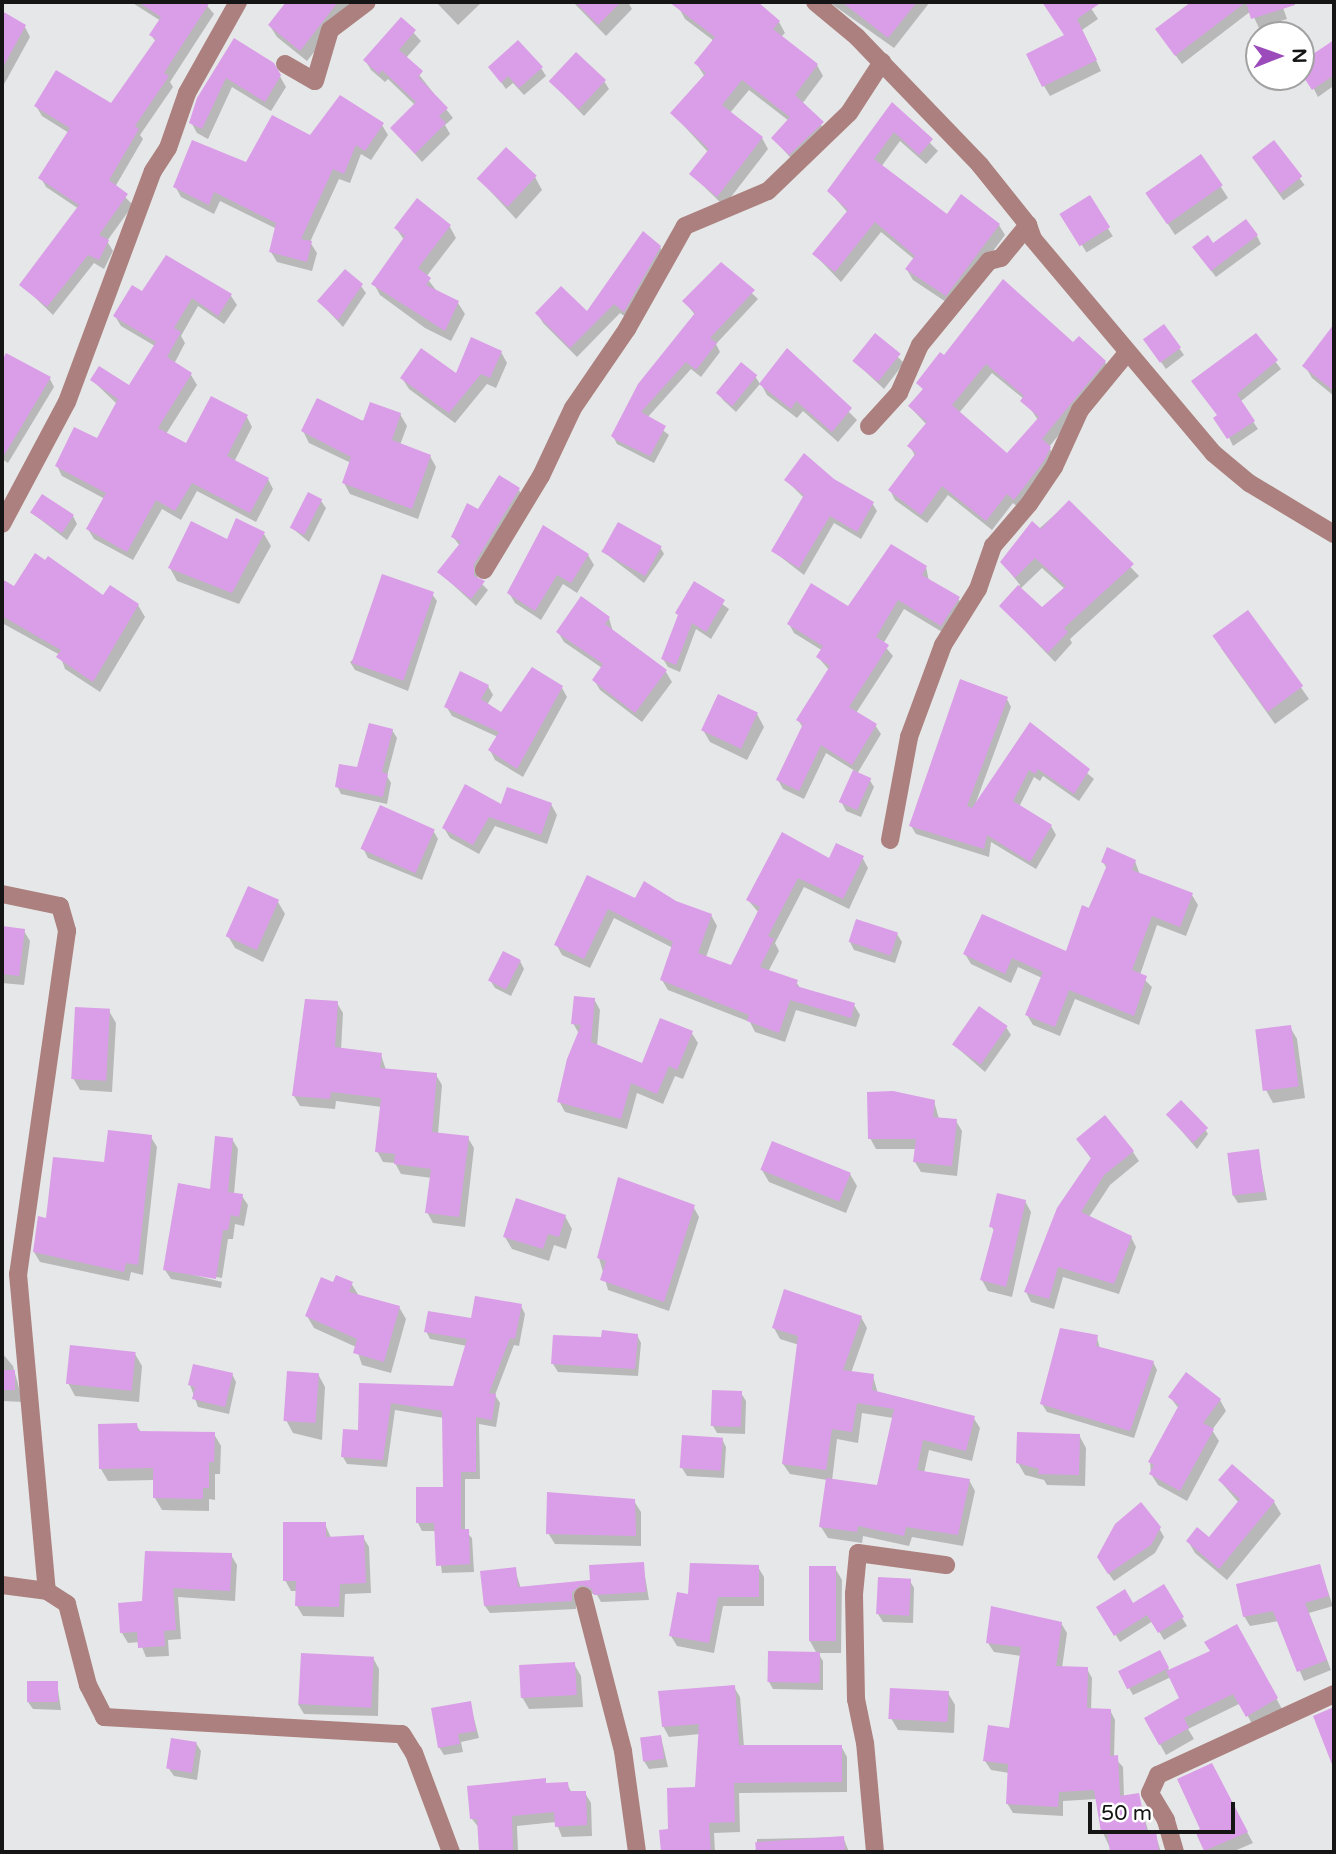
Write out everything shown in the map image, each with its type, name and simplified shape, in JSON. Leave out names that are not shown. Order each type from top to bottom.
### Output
[{"type":"street","points":[[2,524],[68,402],[153,171],[168,148],[187,93],[238,2]]},
{"type":"street","points":[[285,64],[315,81],[330,30],[367,2]]},
{"type":"street","points":[[816,2],[882,62],[980,165],[1027,225],[1033,239],[1213,453],[1249,482],[1334,534]]},
{"type":"street","points":[[484,570],[541,476],[573,408],[627,329],[685,226],[768,191],[812,153],[849,113],[882,62]]},
{"type":"street","points":[[869,426],[899,393],[927,337],[989,261],[1001,258],[1027,225]]},
{"type":"street","points":[[890,840],[909,737],[943,645],[978,589],[993,546],[1030,504],[1054,467],[1080,410],[1127,353]]},
{"type":"street","points":[[2,894],[60,906],[67,931],[19,1274],[47,1591]]},
{"type":"street","points":[[875,1852],[865,1743],[856,1699],[854,1594],[858,1553],[946,1565]]},
{"type":"street","points":[[2,1586],[47,1591],[67,1604],[88,1685],[104,1717],[402,1734],[414,1753],[451,1852]]},
{"type":"street","points":[[583,1596],[623,1751],[637,1852]]},
{"type":"street","points":[[1175,1852],[1166,1820],[1150,1793],[1158,1775],[1334,1694]]},
{"type":"building","points":[[138,2],[210,2],[164,73],[169,76],[135,126],[139,129],[109,180],[128,194],[99,235],[109,240],[99,260],[88,255],[47,307],[19,285],[79,205],[38,178],[70,128],[34,106],[56,70],[111,103],[156,39],[149,35],[161,17]]},
{"type":"building","points":[[286,2],[338,2],[300,51],[268,25]]},
{"type":"building","points":[[575,2],[621,2],[598,25]]},
{"type":"building","points":[[669,2],[758,2],[780,21],[773,29],[818,64],[795,95],[824,122],[789,155],[771,138],[790,117],[742,80],[722,105],[763,137],[717,197],[689,174],[709,149],[670,113],[706,73],[694,63],[715,37]]},
{"type":"building","points":[[842,2],[917,2],[888,38]]},
{"type":"building","points":[[1042,2],[1102,2],[1077,19],[1097,60],[1042,87],[1026,54],[1064,35]]},
{"type":"building","points":[[1191,2],[1246,2],[1175,56],[1155,29]]},
{"type":"building","points":[[1246,2],[1294,2],[1295,5],[1251,19]]},
{"type":"building","points":[[2,11],[26,25],[2,69]]},
{"type":"building","points":[[401,17],[416,30],[399,50],[423,71],[418,77],[448,108],[439,116],[446,123],[415,154],[390,128],[416,102],[382,70],[379,74],[363,60]]},
{"type":"building","points":[[234,38],[274,63],[281,75],[265,102],[226,78],[202,129],[189,123],[197,98]]},
{"type":"building","points":[[518,40],[543,67],[519,88],[508,76],[501,83],[488,67]]},
{"type":"building","points":[[1334,40],[1334,75],[1315,88],[1315,53]]},
{"type":"building","points":[[576,52],[606,80],[579,109],[549,81]]},
{"type":"building","points":[[340,95],[384,123],[365,151],[356,145],[344,174],[333,169],[301,239],[312,241],[307,262],[269,252],[276,223],[214,192],[209,205],[173,187],[192,140],[246,162],[272,115],[310,135]]},
{"type":"building","points":[[892,102],[933,139],[919,155],[894,132],[874,159],[947,214],[961,194],[1000,224],[946,296],[905,269],[915,256],[875,222],[835,272],[812,254],[848,210],[827,191]]},
{"type":"building","points":[[1274,140],[1302,176],[1280,193],[1252,157]]},
{"type":"building","points":[[506,147],[537,176],[507,207],[477,178]]},
{"type":"building","points":[[1201,154],[1223,185],[1167,224],[1145,193]]},
{"type":"building","points":[[1090,195],[1110,227],[1080,246],[1059,214]]},
{"type":"building","points":[[417,198],[451,225],[418,268],[431,278],[426,285],[459,301],[445,331],[371,284],[405,236],[394,228]]},
{"type":"building","points":[[1246,219],[1258,235],[1211,271],[1192,247],[1208,235],[1213,243]]},
{"type":"building","points":[[643,231],[661,246],[624,312],[614,304],[570,348],[535,313],[561,286],[587,311]]},
{"type":"building","points":[[166,255],[232,294],[218,316],[192,298],[174,328],[181,332],[167,357],[192,373],[158,428],[186,443],[211,396],[248,415],[227,456],[269,478],[250,513],[192,483],[175,511],[156,500],[127,552],[86,529],[106,493],[55,466],[74,427],[97,438],[118,399],[90,380],[99,366],[129,385],[156,342],[113,316],[132,285],[142,291]]},
{"type":"building","points":[[721,262],[755,290],[710,338],[717,343],[696,370],[686,362],[641,412],[666,426],[650,456],[616,440],[611,436],[638,384],[695,313],[682,301]]},
{"type":"building","points":[[345,269],[363,284],[338,320],[317,301]]},
{"type":"building","points":[[1003,279],[1073,342],[1079,336],[1106,361],[1042,439],[1051,447],[1044,461],[1014,500],[1007,494],[986,521],[942,486],[921,515],[888,490],[916,453],[907,446],[927,422],[908,406],[923,389],[916,383],[940,352],[944,355]],"holes":[[[986,364],[1024,396],[1020,401],[1039,417],[1007,453],[952,405]]]},
{"type":"building","points":[[1164,324],[1181,347],[1160,363],[1143,339]]},
{"type":"building","points":[[1334,324],[1334,391],[1302,366]]},
{"type":"building","points":[[875,333],[901,354],[878,382],[852,361]]},
{"type":"building","points":[[1256,333],[1278,360],[1237,394],[1255,421],[1227,439],[1213,418],[1217,415],[1191,381]]},
{"type":"building","points":[[471,337],[502,351],[490,378],[481,374],[449,413],[400,378],[421,348],[456,373]]},
{"type":"building","points":[[787,348],[852,408],[832,432],[796,401],[791,409],[759,384]]},
{"type":"building","points":[[6,353],[51,377],[2,459],[2,361]]},
{"type":"building","points":[[741,362],[757,375],[732,406],[716,393]]},
{"type":"building","points":[[317,398],[363,421],[370,402],[401,413],[392,440],[431,455],[412,509],[342,483],[351,457],[301,431]]},
{"type":"building","points":[[804,453],[834,479],[874,502],[857,532],[830,516],[799,568],[771,551],[804,495],[784,480]]},
{"type":"building","points":[[499,475],[520,488],[474,564],[474,576],[485,581],[471,599],[437,572],[461,542],[451,537],[467,503],[478,509]]},
{"type":"building","points":[[308,492],[322,499],[304,535],[290,528]]},
{"type":"building","points":[[42,494],[74,515],[62,533],[30,512]]},
{"type":"building","points":[[1069,500],[1134,564],[1064,628],[1068,632],[1048,653],[999,606],[1018,585],[1042,607],[1066,586],[1035,558],[1015,578],[1000,562],[1032,521],[1041,529]]},
{"type":"building","points":[[236,518],[265,532],[232,593],[168,568],[191,521],[227,539]]},
{"type":"building","points":[[618,522],[662,546],[645,576],[602,552]]},
{"type":"building","points":[[543,525],[589,554],[571,583],[557,575],[535,611],[507,593]]},
{"type":"building","points":[[891,544],[927,566],[922,575],[960,597],[941,626],[898,600],[876,637],[889,645],[849,707],[877,724],[852,765],[821,745],[799,791],[776,780],[803,724],[796,720],[830,666],[816,657],[823,646],[787,624],[811,583],[848,606]]},
{"type":"building","points":[[35,553],[45,560],[48,556],[103,595],[110,585],[139,604],[93,682],[56,657],[61,650],[2,616],[2,579],[14,586]]},
{"type":"building","points":[[382,574],[434,592],[403,681],[351,663]]},
{"type":"building","points":[[694,581],[725,600],[706,632],[692,623],[676,665],[661,659],[678,615],[675,613]]},
{"type":"building","points":[[581,596],[610,617],[605,624],[667,670],[635,713],[592,680],[603,664],[556,632]]},
{"type":"building","points":[[1248,610],[1303,686],[1268,712],[1212,636]]},
{"type":"building","points":[[532,667],[563,686],[517,769],[488,750],[499,732],[444,707],[460,671],[489,685],[481,699],[501,712]]},
{"type":"building","points":[[960,679],[1008,697],[967,806],[972,808],[1030,722],[1090,769],[1074,794],[1038,769],[1035,774],[1029,770],[1013,801],[1052,825],[1030,862],[987,835],[984,849],[909,826]]},
{"type":"building","points":[[718,694],[758,713],[741,749],[701,730]]},
{"type":"building","points":[[369,723],[393,729],[382,772],[388,774],[383,797],[335,787],[339,764],[357,767]]},
{"type":"building","points":[[853,770],[871,778],[857,810],[839,802]]},
{"type":"building","points":[[465,784],[501,804],[507,787],[552,803],[541,835],[489,817],[473,845],[442,828]]},
{"type":"building","points":[[380,805],[435,829],[415,873],[360,849]]},
{"type":"building","points":[[782,832],[829,858],[836,843],[864,856],[843,899],[798,878],[768,936],[774,939],[760,967],[798,980],[796,986],[855,1003],[851,1018],[790,1000],[779,1033],[747,1021],[749,1015],[660,980],[673,942],[608,909],[584,959],[554,945],[587,875],[635,898],[644,881],[676,901],[712,914],[698,953],[731,965],[760,907],[746,900]]},
{"type":"building","points":[[1107,847],[1136,860],[1132,870],[1193,893],[1180,927],[1152,916],[1132,970],[1147,976],[1134,1016],[1069,990],[1055,1027],[1025,1015],[1043,972],[1012,958],[1005,974],[963,954],[982,914],[1066,951],[1082,905],[1089,908],[1107,865],[1101,862]]},
{"type":"building","points":[[248,886],[279,900],[257,950],[226,936]]},
{"type":"building","points":[[856,919],[898,933],[890,955],[849,942]]},
{"type":"building","points":[[2,926],[25,929],[19,976],[2,974]]},
{"type":"building","points":[[503,951],[521,960],[506,989],[488,980]]},
{"type":"building","points":[[574,996],[595,998],[591,1042],[642,1063],[660,1018],[693,1031],[677,1070],[669,1066],[657,1094],[631,1083],[621,1119],[557,1102],[567,1059],[581,1025],[571,1024]]},
{"type":"building","points":[[305,999],[338,1001],[335,1047],[382,1053],[380,1068],[437,1073],[432,1132],[469,1136],[459,1217],[425,1213],[431,1169],[394,1164],[395,1154],[375,1152],[381,1098],[331,1092],[330,1099],[292,1096]]},
{"type":"building","points":[[979,1006],[1008,1026],[981,1065],[952,1045]]},
{"type":"building","points":[[75,1007],[110,1009],[106,1081],[71,1079]]},
{"type":"building","points":[[1291,1025],[1299,1087],[1263,1091],[1255,1029]]},
{"type":"building","points":[[893,1091],[935,1100],[933,1117],[957,1119],[952,1166],[913,1162],[916,1139],[868,1139],[867,1092]]},
{"type":"building","points":[[1181,1100],[1208,1128],[1193,1143],[1166,1115]]},
{"type":"building","points":[[1105,1115],[1134,1151],[1104,1175],[1081,1212],[1132,1236],[1114,1284],[1058,1267],[1049,1299],[1024,1292],[1057,1208],[1091,1158],[1076,1139]]},
{"type":"building","points":[[108,1130],[152,1135],[138,1265],[126,1263],[124,1272],[33,1252],[38,1216],[46,1218],[53,1157],[104,1162]]},
{"type":"building","points":[[215,1136],[233,1138],[228,1192],[243,1194],[239,1217],[231,1215],[228,1230],[223,1230],[216,1279],[163,1270],[178,1183],[210,1189]]},
{"type":"building","points":[[772,1141],[851,1173],[839,1202],[760,1170]]},
{"type":"building","points":[[1259,1149],[1264,1192],[1232,1196],[1227,1153]]},
{"type":"building","points":[[618,1177],[695,1205],[664,1302],[600,1280],[606,1261],[597,1258]]},
{"type":"building","points":[[997,1193],[1026,1200],[1006,1287],[980,1280],[994,1228],[989,1227]]},
{"type":"building","points":[[516,1198],[566,1215],[559,1237],[548,1234],[543,1249],[503,1237]]},
{"type":"building","points":[[336,1275],[353,1282],[349,1292],[400,1306],[384,1362],[353,1353],[357,1339],[305,1316],[321,1277],[333,1282]]},
{"type":"building","points":[[784,1289],[862,1316],[843,1370],[874,1374],[872,1390],[975,1416],[966,1451],[923,1440],[917,1470],[970,1479],[958,1535],[906,1527],[904,1536],[858,1526],[857,1532],[819,1527],[826,1478],[877,1485],[894,1409],[857,1403],[852,1432],[832,1429],[826,1470],[782,1464],[798,1336],[772,1328]]},
{"type":"building","points":[[475,1296],[522,1304],[515,1339],[510,1338],[489,1393],[496,1394],[492,1420],[476,1417],[476,1472],[461,1472],[461,1529],[469,1529],[470,1564],[436,1566],[434,1523],[416,1523],[416,1487],[443,1487],[442,1411],[391,1403],[383,1460],[341,1457],[343,1429],[358,1430],[359,1383],[453,1386],[467,1339],[424,1332],[428,1311],[471,1318]]},
{"type":"building","points":[[1060,1328],[1098,1335],[1096,1346],[1154,1361],[1130,1431],[1040,1404]]},
{"type":"building","points":[[602,1330],[638,1334],[635,1369],[551,1364],[553,1335],[601,1337]]},
{"type":"building","points":[[70,1345],[136,1352],[132,1391],[66,1384]]},
{"type":"building","points":[[193,1364],[233,1373],[225,1407],[192,1399],[195,1387],[188,1385]]},
{"type":"building","points":[[2,1370],[15,1370],[15,1390],[2,1390]]},
{"type":"building","points":[[287,1371],[319,1373],[315,1423],[284,1421]]},
{"type":"building","points":[[1186,1372],[1221,1399],[1203,1423],[1214,1429],[1180,1491],[1149,1474],[1154,1465],[1148,1462],[1179,1405],[1168,1397]]},
{"type":"building","points":[[712,1390],[742,1391],[741,1427],[711,1426]]},
{"type":"building","points":[[137,1423],[138,1431],[215,1432],[214,1462],[209,1462],[209,1488],[203,1488],[203,1499],[153,1498],[153,1468],[99,1469],[98,1424]]},
{"type":"building","points":[[1017,1432],[1080,1434],[1079,1475],[1038,1474],[1039,1469],[1016,1463]]},
{"type":"building","points":[[682,1435],[723,1438],[721,1471],[680,1468]]},
{"type":"building","points":[[1232,1464],[1275,1501],[1219,1569],[1186,1541],[1197,1527],[1209,1537],[1240,1499],[1218,1480]]},
{"type":"building","points":[[547,1492],[635,1499],[636,1536],[546,1534]]},
{"type":"building","points":[[1141,1502],[1161,1527],[1151,1545],[1108,1574],[1097,1557],[1115,1524]]},
{"type":"building","points":[[283,1522],[326,1522],[326,1537],[364,1535],[366,1583],[340,1584],[339,1607],[295,1606],[296,1581],[283,1581]]},
{"type":"building","points":[[145,1551],[232,1553],[230,1591],[173,1588],[176,1630],[164,1631],[165,1646],[138,1648],[137,1632],[120,1633],[118,1603],[142,1601]]},
{"type":"building","points":[[644,1562],[646,1592],[594,1595],[591,1588],[581,1585],[572,1592],[572,1601],[484,1606],[480,1571],[516,1567],[518,1587],[590,1580],[589,1565]]},
{"type":"building","points":[[690,1563],[759,1565],[759,1597],[718,1597],[709,1643],[669,1636],[677,1592],[688,1594]]},
{"type":"building","points":[[1320,1564],[1329,1596],[1305,1603],[1327,1660],[1297,1672],[1273,1611],[1243,1617],[1236,1584]]},
{"type":"building","points":[[809,1566],[836,1566],[836,1641],[809,1641]]},
{"type":"building","points":[[878,1577],[911,1579],[909,1616],[876,1614]]},
{"type":"building","points":[[1164,1584],[1184,1617],[1158,1633],[1147,1615],[1114,1636],[1096,1607],[1125,1589],[1133,1603]]},
{"type":"building","points":[[991,1606],[1062,1622],[1056,1666],[1088,1667],[1087,1708],[1111,1709],[1110,1756],[1118,1755],[1120,1796],[1139,1793],[1147,1832],[1156,1831],[1159,1852],[1110,1852],[1107,1831],[1101,1832],[1094,1790],[1059,1792],[1058,1807],[1006,1804],[1008,1764],[983,1761],[988,1725],[1009,1728],[1021,1647],[986,1643]]},
{"type":"building","points":[[1237,1624],[1278,1698],[1246,1717],[1233,1694],[1184,1718],[1189,1728],[1159,1745],[1144,1718],[1179,1698],[1166,1671],[1210,1651],[1204,1642]]},
{"type":"building","points":[[1160,1650],[1169,1668],[1127,1689],[1118,1671]]},
{"type":"building","points":[[768,1651],[820,1652],[819,1683],[767,1682]]},
{"type":"building","points":[[301,1653],[374,1657],[371,1708],[298,1704]]},
{"type":"building","points":[[575,1662],[577,1695],[521,1698],[519,1665]]},
{"type":"building","points":[[27,1681],[58,1681],[58,1702],[27,1702]]},
{"type":"building","points":[[735,1685],[739,1745],[842,1745],[842,1782],[734,1783],[735,1822],[709,1823],[711,1852],[661,1852],[659,1830],[668,1829],[667,1788],[695,1787],[699,1724],[662,1727],[658,1691]]},
{"type":"building","points":[[890,1688],[949,1691],[947,1722],[888,1719]]},
{"type":"building","points":[[471,1701],[476,1731],[458,1734],[460,1744],[438,1748],[431,1708]]},
{"type":"building","points":[[1334,1707],[1334,1767],[1333,1767],[1313,1716]]},
{"type":"building","points":[[661,1735],[664,1759],[643,1761],[640,1738]]},
{"type":"building","points":[[171,1738],[197,1742],[192,1773],[166,1769]]},
{"type":"building","points":[[1212,1763],[1248,1832],[1204,1851],[1195,1831],[1200,1829],[1177,1779]]},
{"type":"building","points":[[546,1778],[546,1783],[568,1782],[569,1791],[586,1791],[587,1825],[555,1827],[554,1812],[512,1816],[513,1852],[479,1852],[477,1819],[470,1819],[467,1786]]},
{"type":"building","points":[[844,1836],[845,1852],[756,1852],[755,1842]]}]
